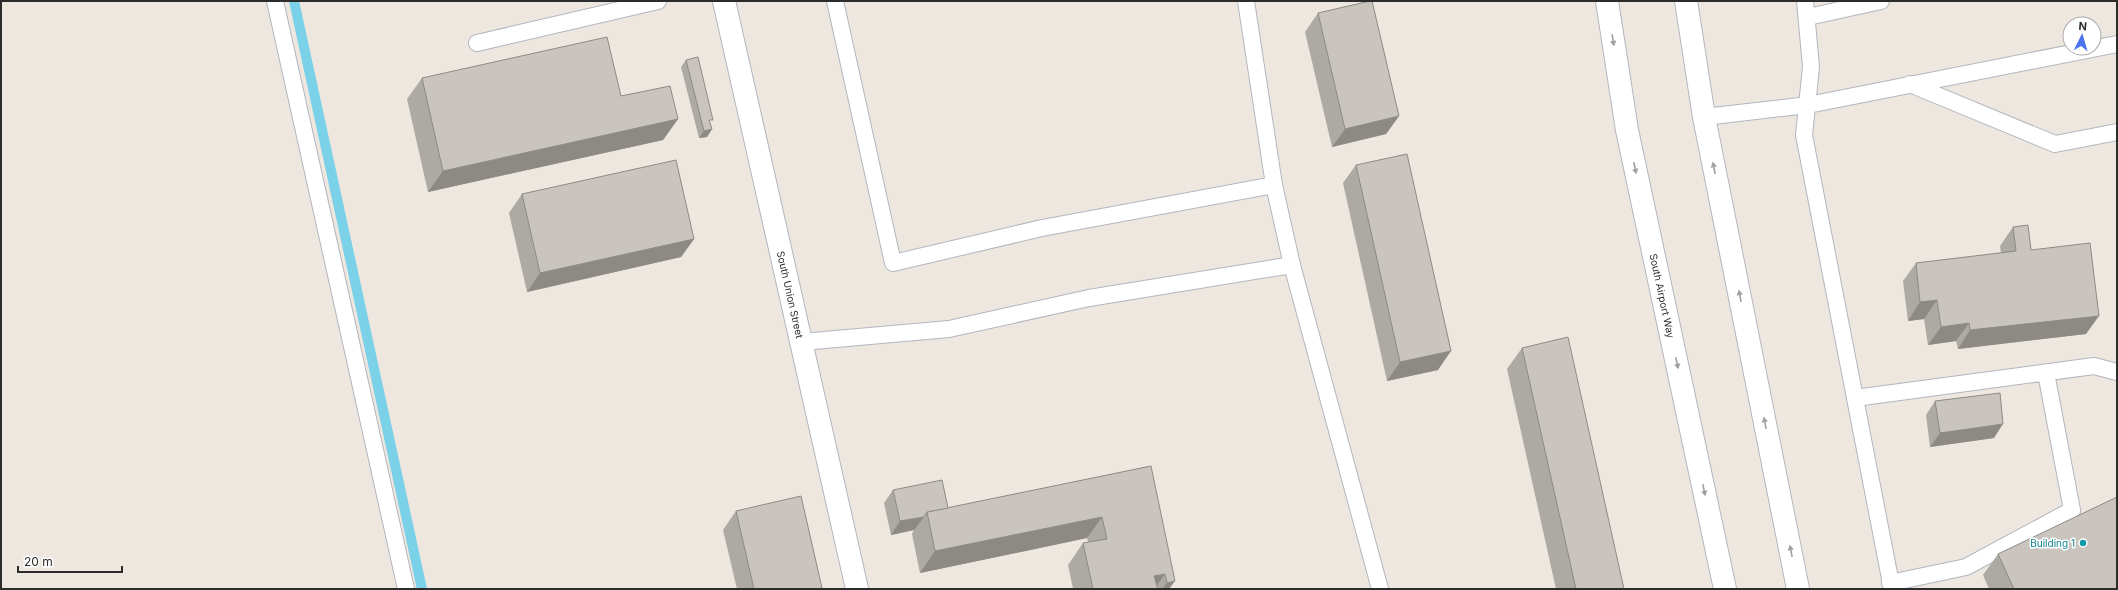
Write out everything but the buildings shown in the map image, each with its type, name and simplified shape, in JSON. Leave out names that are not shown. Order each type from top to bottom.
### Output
[{"type":"main road","name":"South Union Street","points":[[724,1],[857,589]]},
{"type":"main road","name":"South Airport Way","points":[[1607,1],[1627,130],[1725,589]]},
{"type":"main road","points":[[1686,1],[1704,117],[1798,589]]},
{"type":"lane","points":[[275,1],[406,589]]},
{"type":"lane","points":[[477,43],[658,1]]},
{"type":"lane","points":[[836,1],[893,262],[1042,228],[1274,185]]},
{"type":"lane","points":[[1246,1],[1274,185],[1292,264],[1380,589]]},
{"type":"lane","points":[[1881,1],[1806,9],[1812,67],[1804,135],[1891,586],[1966,567],[2072,510],[2046,373]]},
{"type":"lane","points":[[1704,117],[1808,105],[2117,44]]},
{"type":"lane","points":[[1910,84],[2054,144],[2117,132]]},
{"type":"lane","points":[[802,342],[949,329],[1089,298],[1292,264]]},
{"type":"lane","points":[[1855,398],[2094,366],[2117,372]]},
{"type":"waterway","points":[[294,1],[422,589]]},
{"type":"place","name":"Building 1","points":[[2083,543]]}]
